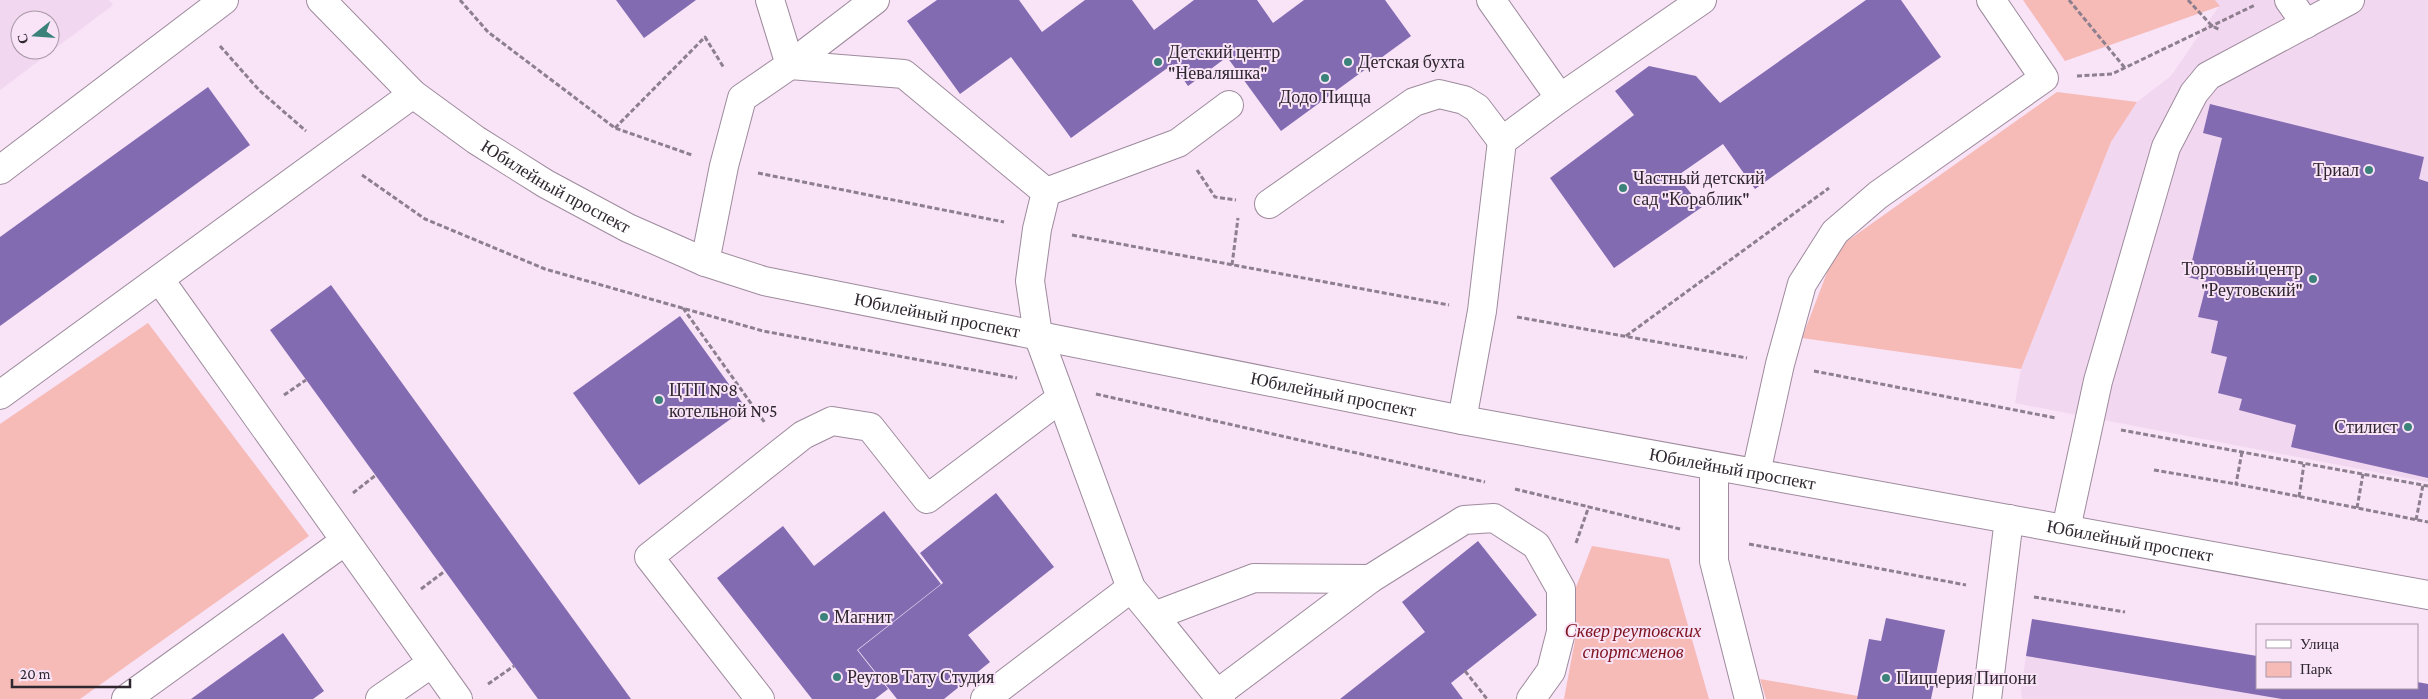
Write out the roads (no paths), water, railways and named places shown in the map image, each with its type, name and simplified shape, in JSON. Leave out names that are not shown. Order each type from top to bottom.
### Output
[{"type":"street","points":[[0,170],[224,0]]},
{"type":"street","name":"Юбилейный проспект","points":[[321,0],[413,94],[476,140],[546,184],[628,228],[705,262],[764,281],[845,299],[1038,335],[1462,420],[2428,595]]},
{"type":"street","points":[[770,0],[790,65]]},
{"type":"street","points":[[705,262],[724,166],[742,98],[790,65],[875,0]]},
{"type":"street","points":[[1491,0],[1560,98]]},
{"type":"street","points":[[1502,141],[1560,98],[1702,0]]},
{"type":"street","points":[[1756,473],[1780,364],[1802,284],[1835,232],[1878,195],[2044,78],[1991,0]]},
{"type":"street","points":[[2289,0],[2306,24]]},
{"type":"street","points":[[2066,529],[2088,424],[2166,146],[2194,93],[2208,76],[2350,0]]},
{"type":"street","points":[[790,65],[904,74],[1046,192]]},
{"type":"street","points":[[0,395],[413,94]]},
{"type":"street","points":[[1269,204],[1414,102],[1439,94],[1464,100],[1477,108],[1502,141],[1482,311],[1462,420]]},
{"type":"street","points":[[1046,192],[1178,143],[1229,106]]},
{"type":"street","points":[[1046,192],[1037,228],[1030,281],[1038,335],[1130,588],[1219,697],[1370,579],[1464,520],[1494,518],[1536,545],[1561,589],[1561,632],[1551,672],[1531,699]]},
{"type":"street","points":[[160,280],[458,699]]},
{"type":"street","points":[[760,699],[649,557],[803,435],[832,421],[870,427],[927,499],[1061,398]]},
{"type":"street","points":[[1714,466],[1714,562],[1749,699]]},
{"type":"street","points":[[1987,699],[2009,519]]},
{"type":"street","points":[[126,699],[345,541]]},
{"type":"street","points":[[1154,616],[1254,578],[1370,579]]},
{"type":"street","points":[[985,699],[1130,588]]},
{"type":"street","points":[[380,699],[432,662]]},
{"type":"place","name":"Детский центр \"Неваляшка\"","points":[[1158,62]]},
{"type":"place","name":"Детская бухта","points":[[1348,62]]},
{"type":"place","name":"Додо Пицца","points":[[1325,78]]},
{"type":"place","name":"Триал","points":[[2369,170]]},
{"type":"place","name":"Частный детский сад \"Кораблик\"","points":[[1623,188]]},
{"type":"place","name":"Торговый центр \"Реутовский\"","points":[[2313,279]]},
{"type":"place","name":"ЦТП №8 котельной №5","points":[[659,400]]},
{"type":"place","name":"Стилист","points":[[2408,427]]},
{"type":"place","name":"Магнит","points":[[824,617]]},
{"type":"place","name":"Реутов Тату Студия","points":[[837,677]]},
{"type":"place","name":"Пиццерия Пипони","points":[[1886,678]]},
{"type":"park label","name":"Сквер реутовских спортсменов","points":[[1633,641]]}]
